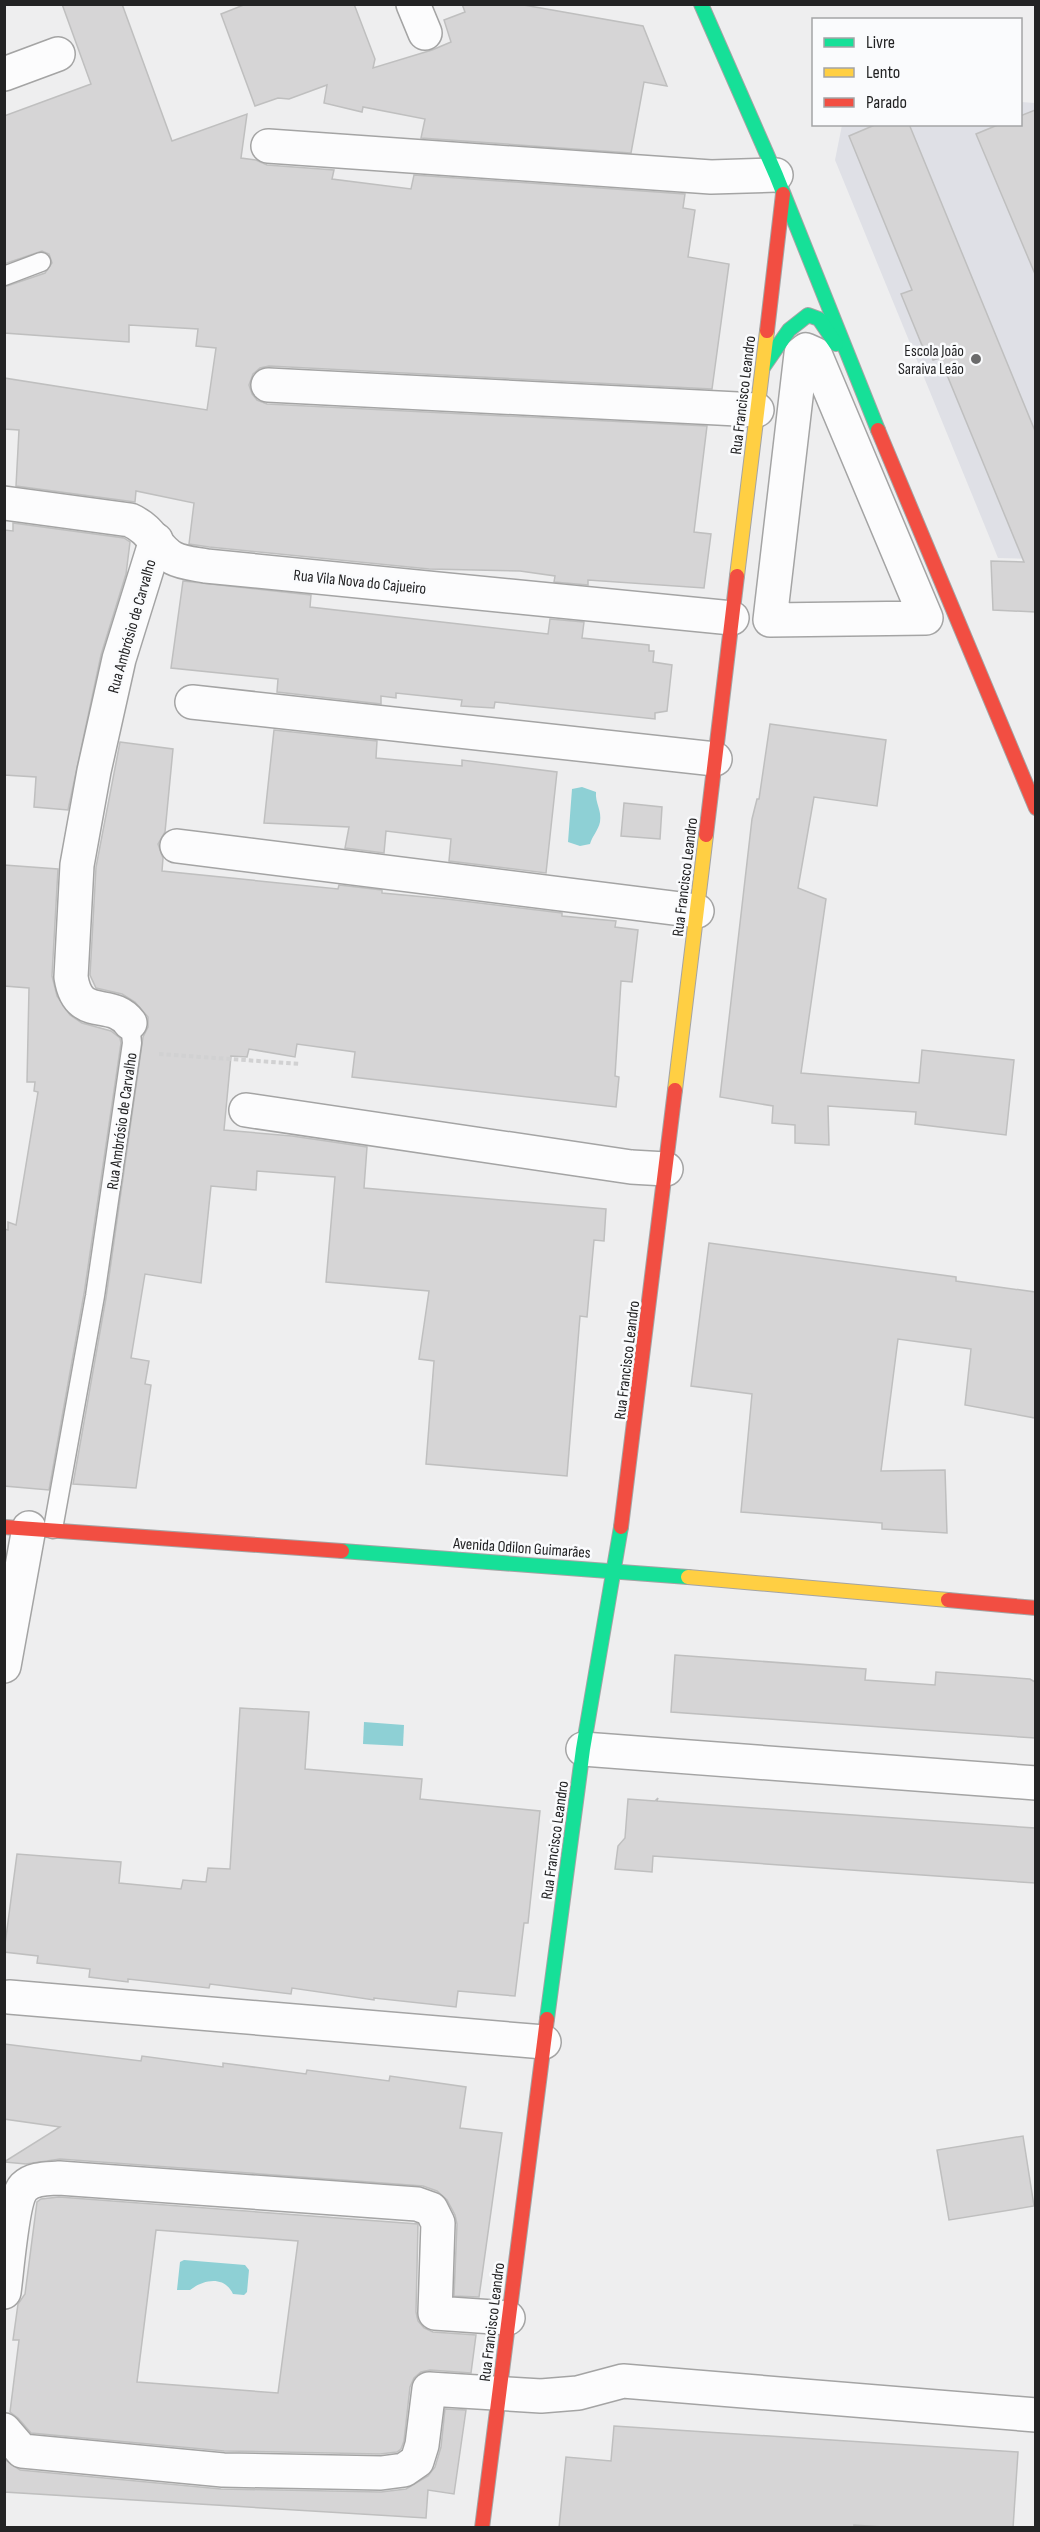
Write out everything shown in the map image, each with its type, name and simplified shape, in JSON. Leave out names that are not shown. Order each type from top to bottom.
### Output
[{"type":"main road","points":[[701,4],[780,184],[910,513],[1035,808]]},
{"type":"main road","name":"Rua Francisco Leandro","points":[[482,2528],[583,1749],[615,1571],[762,370],[780,184]]},
{"type":"main road","points":[[762,370],[789,330],[805,317],[812,315],[824,324],[858,379]]},
{"type":"main road","name":"Avenida Odilon Guimarães","points":[[29,1528],[615,1571],[1035,1608]]},
{"type":"street","points":[[4,74],[58,54]]},
{"type":"street","points":[[268,146],[711,177],[780,184]]},
{"type":"street","points":[[806,350],[815,354],[926,618],[770,620],[801,354],[806,350]]},
{"type":"street","points":[[268,385],[757,410]]},
{"type":"street","name":"Rua Vila Nova do Cajueiro","points":[[5,500],[130,519],[143,525],[164,551],[174,558],[206,566],[732,618]]},
{"type":"street","name":"Rua Ambrósio de Carvalho","points":[[131,1038],[125,1016],[81,1002],[74,994],[71,977],[77,865],[94,771],[119,659],[156,540]]},
{"type":"street","points":[[192,702],[715,759]]},
{"type":"street","points":[[177,846],[697,911]]},
{"type":"street","points":[[246,1110],[620,1165],[666,1169]]},
{"type":"street","name":"Rua Ambrósio de Carvalho","points":[[4,1666],[29,1528]]},
{"type":"street","points":[[583,1749],[652,1752],[1035,1783]]},
{"type":"street","points":[[9,1997],[544,2042]]},
{"type":"street","points":[[4,2292],[16,2204],[21,2190],[36,2180],[59,2178],[417,2204],[431,2209],[438,2223],[435,2313],[508,2318]]},
{"type":"street","points":[[4,2430],[22,2451],[223,2470],[381,2473],[404,2470],[417,2461],[422,2445],[429,2389],[541,2396],[578,2393],[623,2381],[1035,2415]]},
{"type":"lane","points":[[4,276],[41,262]]},
{"type":"lane","name":"Rua Ambrósio de Carvalho","points":[[29,1528],[95,1296],[131,1038]]},
{"type":"path","points":[[131,1038],[301,1064]]},
{"type":"shaded area","name":"Escola João Saraiva Leão","points":[[1022,102],[1035,103],[1035,559],[998,558],[835,160],[842,126],[1022,126]]},
{"type":"water","points":[[582,787],[596,792],[600,818],[590,844],[580,846],[568,842],[572,789]]},
{"type":"water","points":[[364,1722],[404,1725],[403,1746],[363,1744]]},
{"type":"water","points":[[184,2260],[245,2265],[249,2270],[247,2292],[244,2295],[233,2294],[224,2284],[213,2281],[190,2290],[177,2290],[180,2262]]},
{"type":"building","points":[[62,4],[122,4],[172,141],[247,114],[241,158],[256,160],[267,165],[334,170],[332,179],[411,189],[414,175],[685,194],[683,208],[695,210],[688,257],[729,264],[712,389],[269,366],[260,368],[253,374],[249,385],[257,400],[267,404],[707,426],[694,532],[711,534],[704,588],[588,580],[588,585],[554,582],[555,576],[520,571],[429,569],[209,547],[189,544],[194,503],[136,491],[135,502],[16,486],[19,430],[4,429],[4,378],[207,410],[216,348],[196,346],[198,329],[129,325],[129,342],[4,333],[4,287],[45,273],[52,263],[49,254],[42,251],[4,264],[4,116],[91,84]]},
{"type":"building","points":[[246,4],[354,4],[375,59],[373,68],[451,42],[444,20],[465,12],[462,4],[518,4],[643,26],[667,86],[644,82],[631,153],[421,138],[425,119],[363,107],[362,112],[324,103],[327,85],[289,99],[278,98],[255,106],[221,14]]},
{"type":"building","points":[[1035,110],[1035,274],[976,134],[995,126],[1022,126],[1022,115]]},
{"type":"building","points":[[872,126],[910,126],[1035,431],[1035,612],[993,610],[991,561],[1024,562],[940,358],[933,360],[930,354],[926,355],[901,294],[912,290],[849,136]]},
{"type":"building","points":[[13,523],[124,538],[130,542],[126,574],[101,655],[68,810],[34,807],[36,777],[4,775],[4,530],[13,531]]},
{"type":"building","points":[[183,581],[311,595],[310,607],[548,634],[550,619],[584,622],[582,638],[649,645],[649,651],[654,651],[653,662],[672,665],[667,711],[655,713],[655,719],[495,702],[494,708],[461,706],[462,700],[396,693],[396,698],[381,696],[381,704],[277,692],[278,679],[171,668]]},
{"type":"building","points":[[770,724],[886,740],[877,806],[814,797],[798,888],[826,899],[801,1073],[919,1083],[922,1050],[1014,1060],[1006,1135],[915,1124],[916,1112],[828,1106],[829,1145],[795,1143],[795,1125],[772,1123],[773,1106],[720,1097],[752,819],[757,799],[759,799]]},
{"type":"building","points":[[274,730],[377,741],[376,758],[462,766],[462,760],[557,772],[546,873],[449,861],[451,839],[386,831],[384,853],[345,848],[349,827],[264,823]]},
{"type":"building","points":[[120,742],[173,749],[165,832],[158,844],[163,858],[162,871],[338,889],[339,885],[382,890],[382,893],[616,921],[615,927],[638,930],[632,982],[621,981],[615,1076],[619,1077],[616,1107],[352,1077],[355,1052],[297,1044],[295,1057],[249,1049],[247,1057],[231,1056],[224,1130],[292,1136],[367,1147],[364,1188],[606,1209],[604,1241],[594,1240],[587,1317],[580,1316],[567,1476],[426,1464],[434,1361],[419,1359],[429,1291],[326,1282],[335,1177],[257,1171],[256,1190],[211,1186],[201,1283],[145,1274],[131,1358],[149,1361],[145,1384],[151,1385],[136,1488],[73,1484],[106,1298],[143,1037],[148,1027],[148,1017],[135,1002],[122,994],[96,988],[90,975],[96,867]]},
{"type":"building","points":[[624,803],[662,807],[660,839],[621,836]]},
{"type":"building","points":[[4,865],[58,869],[52,976],[57,996],[70,1015],[82,1023],[111,1031],[120,1038],[121,1043],[84,1294],[49,1490],[4,1486],[4,1229],[8,1230],[8,1222],[16,1225],[38,1092],[34,1091],[35,1082],[27,1082],[29,988],[4,986]]},
{"type":"building","points":[[709,1243],[956,1277],[956,1281],[1035,1292],[1035,1418],[965,1405],[971,1349],[898,1339],[881,1471],[945,1470],[947,1533],[882,1529],[882,1523],[741,1512],[752,1394],[691,1386]]},
{"type":"building","points":[[675,1655],[866,1669],[865,1680],[935,1685],[936,1672],[1030,1679],[1035,1682],[1035,1738],[671,1712]]},
{"type":"building","points":[[240,1708],[309,1712],[305,1769],[422,1779],[420,1799],[540,1811],[528,1923],[524,1923],[515,1996],[458,1991],[456,2007],[374,1998],[374,2000],[292,1988],[291,1994],[210,1984],[209,1988],[128,1979],[128,1982],[89,1977],[90,1969],[37,1963],[38,1956],[4,1952],[17,1854],[121,1862],[119,1883],[181,1889],[183,1880],[206,1882],[208,1868],[230,1869]]},
{"type":"building","points":[[658,1798],[657,1801],[1035,1828],[1035,1883],[653,1856],[652,1872],[615,1869],[618,1846],[625,1838],[628,1799],[655,1801]]},
{"type":"building","points":[[4,2044],[141,2061],[142,2056],[223,2067],[223,2063],[306,2074],[307,2070],[389,2081],[390,2076],[466,2087],[460,2128],[502,2133],[479,2297],[454,2296],[457,2224],[455,2215],[447,2200],[437,2191],[423,2186],[60,2159],[26,2164],[4,2162],[60,2127],[4,2119]]},
{"type":"building","points":[[1023,2136],[1034,2206],[949,2220],[937,2150]]},
{"type":"building","points":[[59,2197],[418,2224],[416,2312],[418,2321],[424,2328],[433,2332],[476,2335],[471,2373],[430,2370],[421,2372],[414,2378],[410,2387],[404,2441],[397,2452],[380,2454],[224,2451],[31,2433],[10,2412],[19,2340],[13,2340],[18,2304],[25,2294],[37,2202],[41,2199]],"holes":[[[156,2230],[298,2241],[278,2393],[137,2382]]]},
{"type":"building","points":[[445,2409],[466,2410],[454,2494],[428,2490],[426,2518],[4,2492],[4,2459],[20,2470],[221,2489],[381,2492],[406,2489],[428,2476],[435,2467],[441,2447]]},
{"type":"building","points":[[614,2426],[1018,2452],[1013,2528],[898,2528],[854,2525],[854,2528],[559,2528],[566,2457],[611,2461]]},
{"type":"traffic: fast","points":[[701,4],[776,175],[878,430]]},
{"type":"traffic: fast","points":[[764,366],[789,330],[808,315],[819,319],[836,344]]},
{"type":"traffic: fast","points":[[547,2019],[583,1749],[621,1527]]},
{"type":"traffic: fast","points":[[342,1551],[688,1577]]},
{"type":"traffic: slow","points":[[737,576],[767,331]]},
{"type":"traffic: slow","points":[[675,1090],[706,835]]},
{"type":"traffic: slow","points":[[688,1577],[948,1600]]},
{"type":"traffic: jam","points":[[767,331],[783,194]]},
{"type":"traffic: jam","points":[[878,430],[1036,808]]},
{"type":"traffic: jam","points":[[706,835],[737,576]]},
{"type":"traffic: jam","points":[[621,1527],[675,1090]]},
{"type":"traffic: jam","points":[[4,1527],[342,1551]]},
{"type":"traffic: jam","points":[[948,1600],[1036,1608]]},
{"type":"traffic: jam","points":[[482,2528],[547,2019]]},
{"type":"place","name":"Escola João Saraiva Leão","points":[[976,359]]}]
